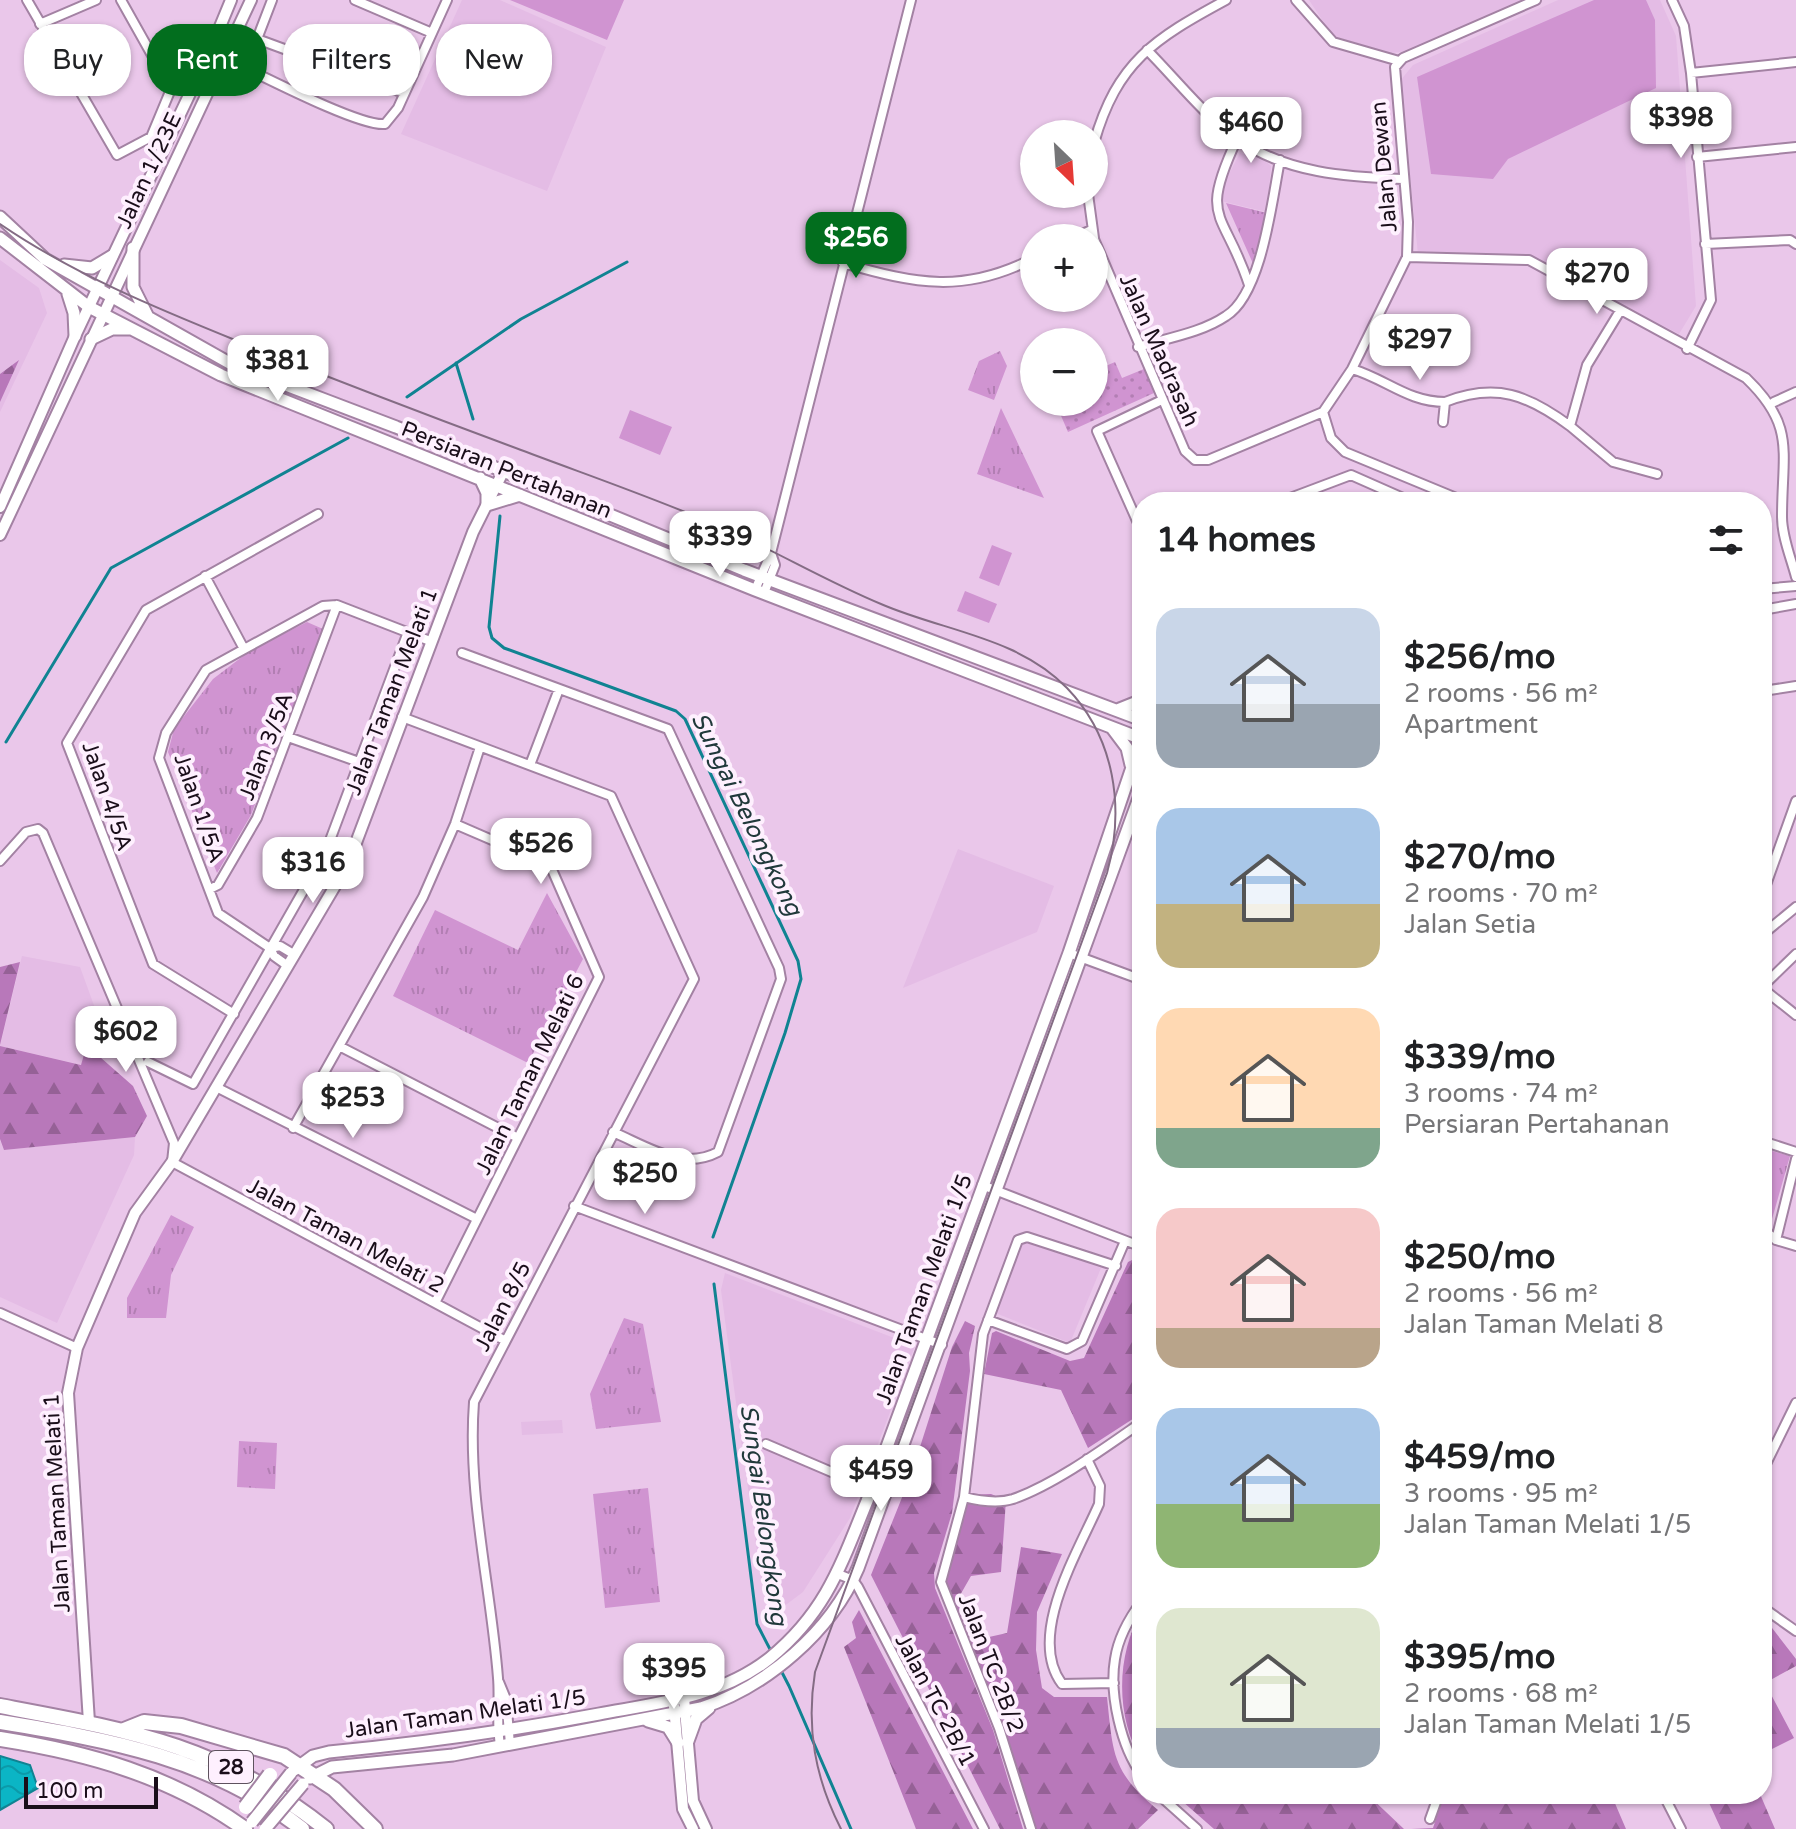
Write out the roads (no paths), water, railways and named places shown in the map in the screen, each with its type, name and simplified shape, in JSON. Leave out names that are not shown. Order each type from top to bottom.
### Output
[{"type":"highway","name":"28","points":[[0,1706],[89,1722],[183,1746],[236,1769],[326,1829]]},
{"type":"highway","name":"28","points":[[0,1722],[121,1743],[178,1760],[262,1799],[302,1829]]},
{"type":"highway","points":[[124,1730],[144,1722],[181,1726],[284,1756],[295,1770],[308,1779],[334,1789],[375,1829]]},
{"type":"highway","points":[[0,1739],[105,1760],[171,1786],[222,1818],[248,1827]]},
{"type":"highway","points":[[222,1818],[246,1807],[270,1775],[267,1750]]},
{"type":"main road","name":"Persiaran Pertahanan","points":[[0,217],[45,259],[96,291],[233,365],[765,578],[1132,717]]},
{"type":"main road","name":"Persiaran Pertahanan","points":[[0,238],[67,293],[89,307],[221,375],[760,591],[1132,734]]},
{"type":"main road","points":[[133,248],[133,287],[149,319]]},
{"type":"main road","points":[[45,259],[84,270],[100,265],[112,256]]},
{"type":"main road","points":[[67,293],[74,313],[75,336]]},
{"type":"main road","points":[[91,339],[112,329],[134,329]]},
{"type":"main road","points":[[480,478],[487,493],[487,505],[520,495]]},
{"type":"main road","points":[[1116,711],[1132,704]]},
{"type":"main road","points":[[1111,727],[1127,748],[1131,769]]},
{"type":"main road","name":"Jalan Taman Melati 1/5","points":[[308,1779],[332,1767],[453,1755],[504,1738],[678,1699],[725,1685],[776,1660],[811,1616],[838,1574],[1069,953],[1131,769]]},
{"type":"main road","name":"Jalan Taman Melati 1/5","points":[[248,1827],[295,1770],[313,1756],[504,1738],[642,1719],[716,1703],[776,1660],[855,1583],[1132,818]]},
{"type":"main road","points":[[642,1719],[668,1727],[683,1742],[696,1719],[716,1703]]},
{"type":"main road","points":[[284,1756],[313,1756]]},
{"type":"main road","points":[[265,1829],[308,1779]]},
{"type":"street","points":[[27,0],[40,24],[96,0]]},
{"type":"street","points":[[82,96],[117,155],[151,137],[171,89],[121,0]]},
{"type":"street","name":"Jalan 1/23E","points":[[221,24],[231,0]]},
{"type":"street","name":"Jalan 1/23E","points":[[240,24],[251,0]]},
{"type":"street","points":[[272,0],[257,39],[283,49]]},
{"type":"street","points":[[355,0],[432,33]]},
{"type":"street","points":[[420,59],[447,0]]},
{"type":"street","points":[[760,591],[911,0]]},
{"type":"street","points":[[1101,120],[1106,103],[1147,50],[1226,0]]},
{"type":"street","points":[[1296,0],[1333,42],[1399,61],[1536,0]]},
{"type":"street","points":[[1672,0],[1684,26],[1691,73],[1711,300],[1687,349]]},
{"type":"street","points":[[1147,50],[1237,139],[1280,160],[1338,177],[1403,179]]},
{"type":"street","name":"Jalan Dewan","points":[[1323,412],[1352,369],[1407,257],[1393,75],[1399,61]]},
{"type":"street","points":[[1691,73],[1796,62]]},
{"type":"street","name":"Jalan 1/23E","points":[[0,507],[75,336],[188,96]]},
{"type":"street","name":"Jalan 1/23E","points":[[0,535],[207,96]]},
{"type":"street","points":[[311,96],[377,125],[391,119],[402,96]]},
{"type":"street","points":[[1237,139],[1216,188],[1215,206],[1249,285]]},
{"type":"street","points":[[1697,157],[1796,147]]},
{"type":"street","points":[[1138,347],[1200,329],[1229,315],[1256,274],[1280,160]]},
{"type":"street","points":[[1705,244],[1790,240],[1796,244]]},
{"type":"street","points":[[1407,257],[1529,260],[1687,349],[1746,378],[1774,402],[1786,432],[1782,518],[1796,577]]},
{"type":"street","points":[[843,263],[904,280],[937,284],[1001,274],[1020,265]]},
{"type":"street","name":"Jalan Madrasah","points":[[1108,273],[1185,451],[1195,460],[1208,460],[1323,412]]},
{"type":"street","points":[[1570,426],[1587,365],[1620,311]]},
{"type":"street","points":[[1352,369],[1379,377],[1396,392],[1445,402],[1465,393],[1495,393],[1545,408],[1613,462],[1657,474]]},
{"type":"street","points":[[1774,402],[1796,392]]},
{"type":"street","points":[[1132,510],[1097,431],[1162,400]]},
{"type":"street","points":[[1443,422],[1445,402]]},
{"type":"street","points":[[1323,412],[1336,446],[1442,492]]},
{"type":"street","points":[[1351,475],[1358,457]]},
{"type":"street","name":"Jalan Taman Melati 1","points":[[89,1722],[68,1393],[77,1348],[135,1213],[172,1162],[348,864],[430,641],[503,472]]},
{"type":"street","points":[[1306,492],[1351,475],[1389,492]]},
{"type":"street","name":"Jalan 4/5A","points":[[234,1014],[153,964],[67,743],[146,610],[318,514]]},
{"type":"street","points":[[205,576],[244,649]]},
{"type":"street","points":[[1772,588],[1796,586]]},
{"type":"street","points":[[1772,608],[1796,604]]},
{"type":"street","points":[[337,605],[430,641]]},
{"type":"street","name":"Jalan 1/5A","points":[[288,966],[274,956],[270,948],[218,913],[159,758],[166,733],[206,670],[323,606],[337,605]]},
{"type":"street","name":"Jalan 3/5A","points":[[210,889],[218,885],[257,818],[337,605]]},
{"type":"street","points":[[148,1062],[193,1084],[326,851],[408,632]]},
{"type":"street","points":[[462,653],[668,729],[781,979],[718,1152],[704,1160],[684,1162],[613,1132]]},
{"type":"street","points":[[1772,690],[1796,686]]},
{"type":"street","points":[[402,717],[530,765],[559,689]]},
{"type":"street","points":[[288,737],[359,762]]},
{"type":"street","points":[[293,1128],[423,897],[455,824],[480,747]]},
{"type":"street","name":"Jalan 8/5","points":[[504,1738],[506,1699],[499,1681],[485,1578],[472,1431],[474,1402],[694,979],[611,796],[530,765]]},
{"type":"street","points":[[1772,868],[1796,801]]},
{"type":"street","name":"Jalan Taman Melati 6","points":[[435,1303],[599,977],[550,865],[455,824]]},
{"type":"street","points":[[0,861],[30,830],[38,829],[43,833],[174,1143],[172,1162]]},
{"type":"street","points":[[1772,927],[1796,907]]},
{"type":"street","name":"Jalan 1/5A","points":[[270,948],[280,946],[295,955]]},
{"type":"street","points":[[1069,953],[1132,976]]},
{"type":"street","points":[[1772,978],[1796,954]]},
{"type":"street","points":[[1772,996],[1796,1015]]},
{"type":"street","points":[[341,1047],[518,1138]]},
{"type":"street","points":[[216,1087],[477,1219]]},
{"type":"street","points":[[1772,1144],[1796,1152]]},
{"type":"street","points":[[1776,1240],[1796,1159]]},
{"type":"street","name":"Jalan Taman Melati 2","points":[[172,1162],[504,1340]]},
{"type":"street","points":[[982,1185],[1132,1243]]},
{"type":"street","points":[[574,1206],[942,1345]]},
{"type":"street","name":"Jalan TC 2B/2","points":[[1031,1829],[999,1728],[941,1582],[964,1497],[981,1350],[988,1320],[1018,1240],[1027,1237],[1116,1266]]},
{"type":"street","points":[[1772,1237],[1796,1246]]},
{"type":"street","points":[[988,1320],[1067,1349],[1076,1347],[1125,1241]]},
{"type":"street","points":[[0,1313],[77,1348]]},
{"type":"street","points":[[1772,1452],[1796,1403]]},
{"type":"street","points":[[964,1497],[986,1502],[1013,1499],[1087,1459],[1132,1429]]},
{"type":"street","points":[[766,1444],[855,1482]]},
{"type":"street","points":[[1087,1459],[1100,1486],[1099,1504],[1049,1622],[1051,1660],[1062,1684],[1114,1683]]},
{"type":"street","points":[[838,1574],[855,1583]]},
{"type":"street","name":"Jalan TC 2B/1","points":[[855,1583],[984,1829]]},
{"type":"street","points":[[1772,1614],[1796,1631]]},
{"type":"street","points":[[1132,1617],[1115,1658],[1114,1683],[1122,1730],[1132,1759]]},
{"type":"street","points":[[678,1699],[693,1801],[706,1829]]},
{"type":"street","points":[[683,1742],[683,1809],[693,1829]]},
{"type":"street","points":[[1169,1804],[1197,1829]]},
{"type":"street","points":[[1430,1819],[1435,1804]]},
{"type":"street","points":[[1668,1804],[1681,1829]]},
{"type":"water","points":[[0,1756],[30,1765],[38,1788],[0,1810]]},
{"type":"waterway","name":"Sungai Belongkong","points":[[407,397],[521,319],[627,262]]},
{"type":"waterway","name":"Sungai Belongkong","points":[[456,363],[473,419]]},
{"type":"waterway","points":[[6,742],[111,568],[348,438]]},
{"type":"waterway","name":"Sungai Belongkong","points":[[500,516],[489,627],[492,638],[504,648],[676,711],[685,719],[798,961],[801,979],[785,1033],[713,1237]]},
{"type":"waterway","name":"Sungai Belongkong","points":[[714,1284],[757,1624],[789,1686],[851,1829]]},
{"type":"tram line","points":[[0,224],[87,275],[178,316],[380,397],[676,508],[746,538],[881,604],[1003,646],[1026,657],[1067,688],[1096,729],[1112,775],[1115,799],[1115,824],[1107,873],[815,1672],[812,1693],[815,1752],[825,1791],[841,1829]]}]
